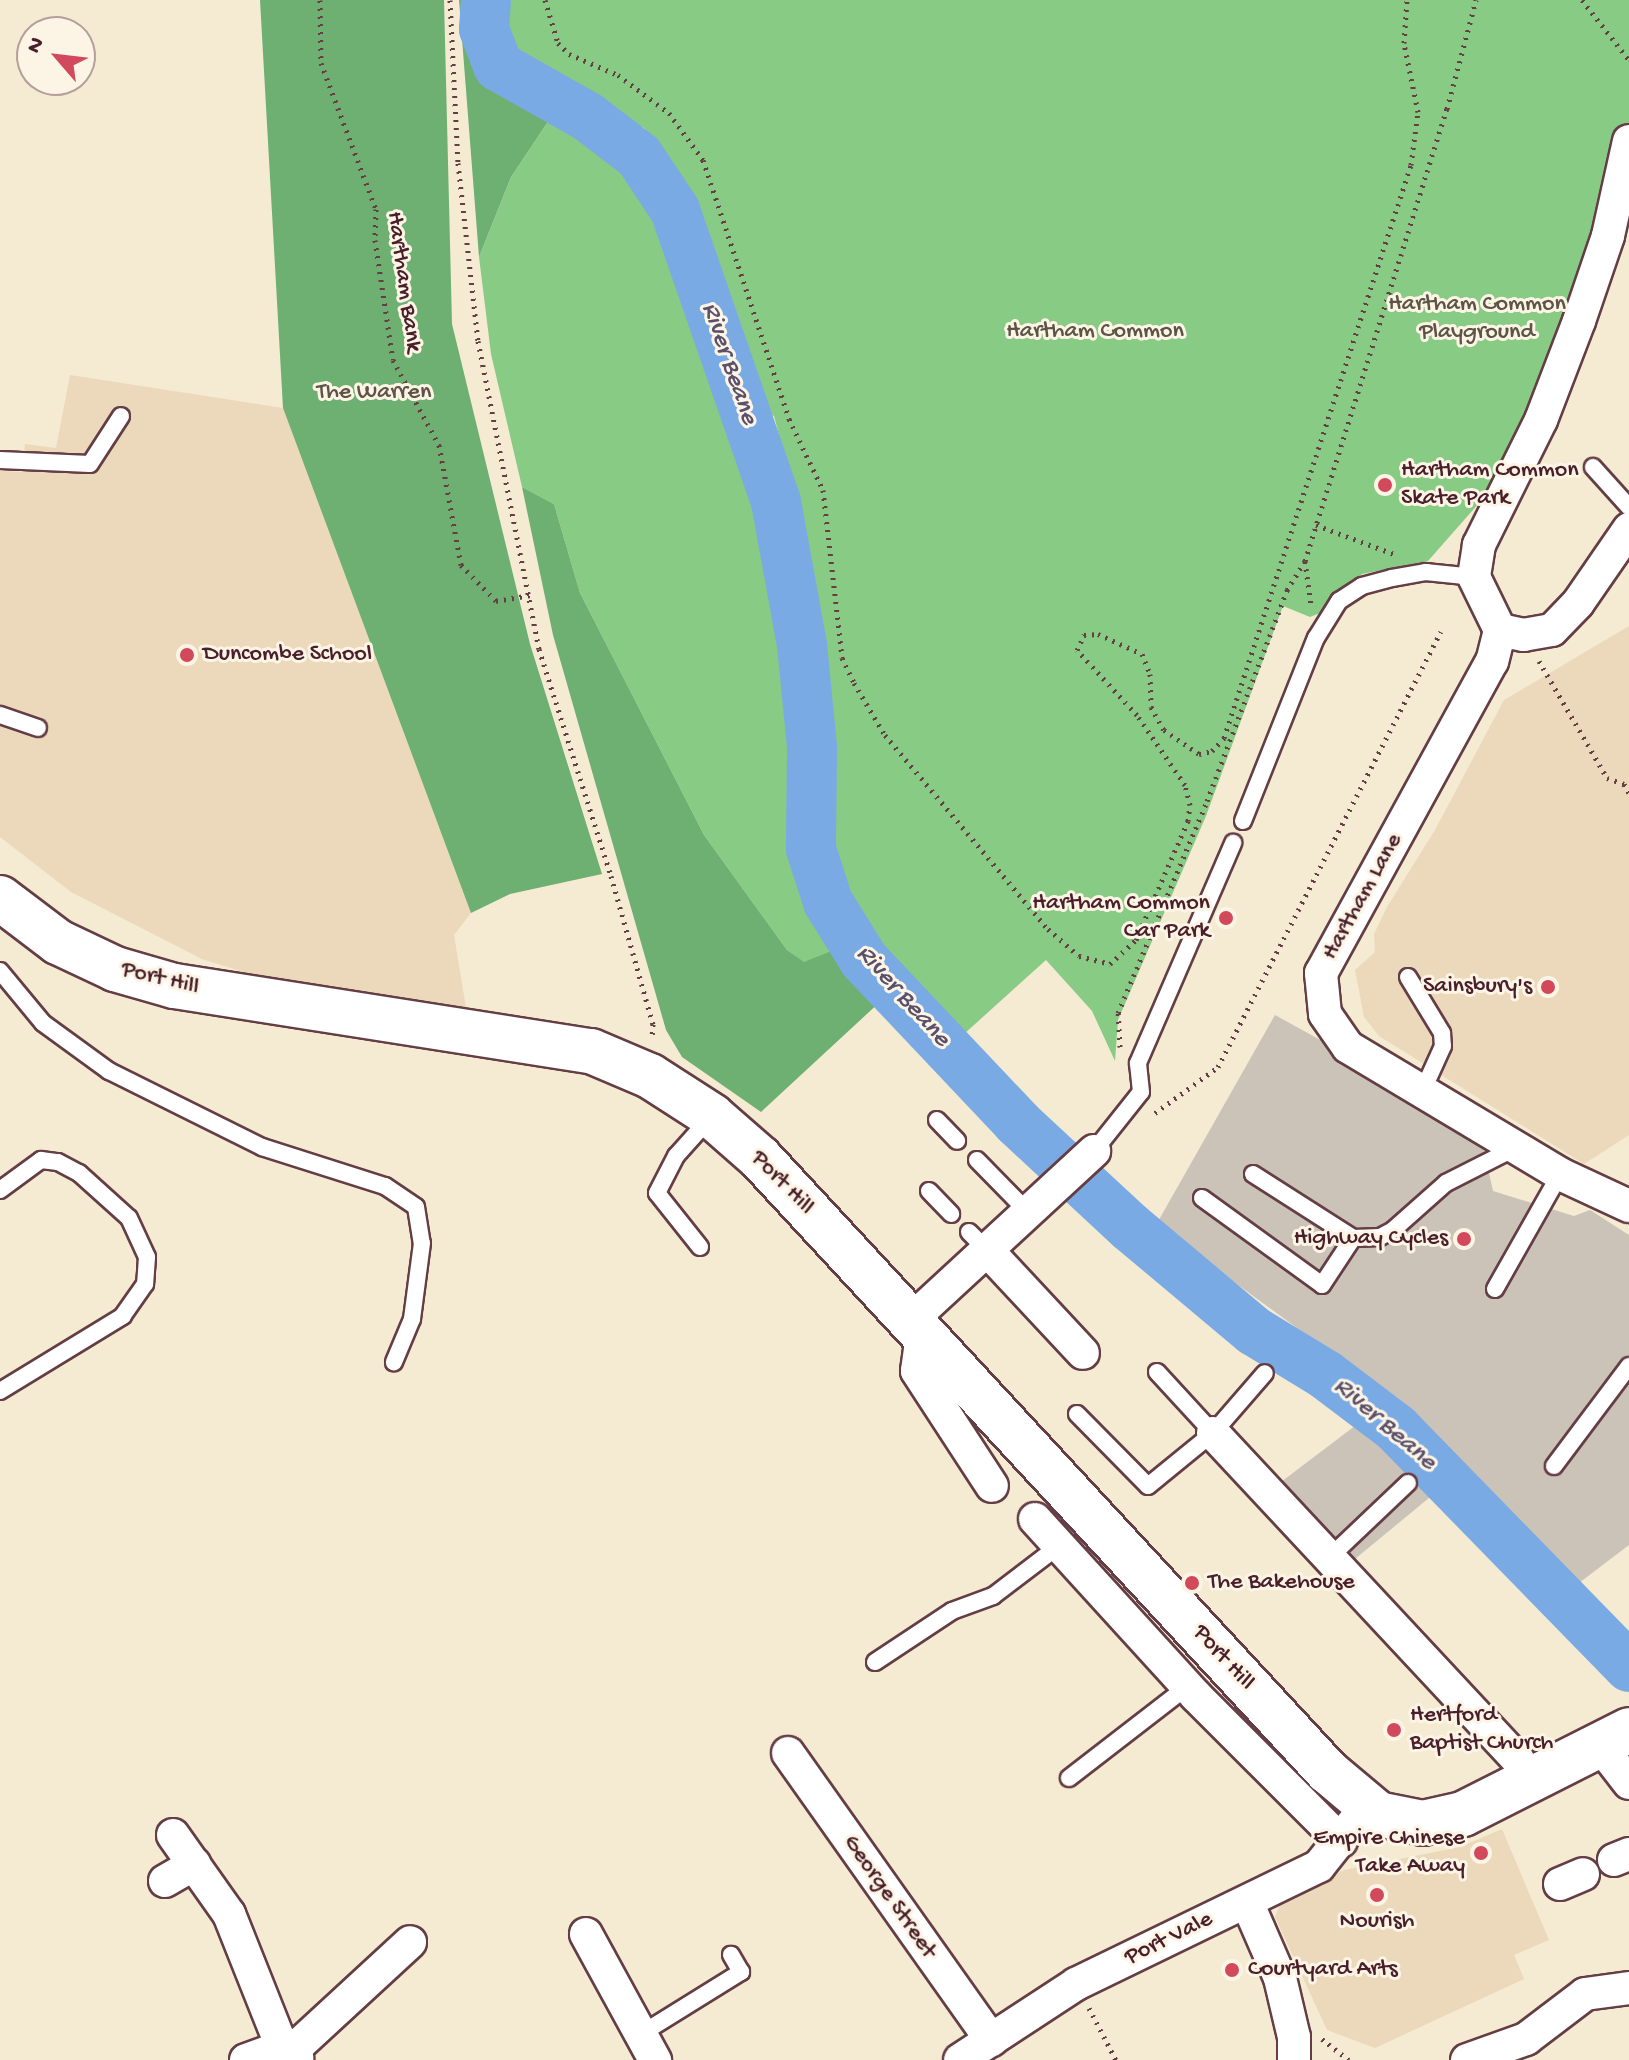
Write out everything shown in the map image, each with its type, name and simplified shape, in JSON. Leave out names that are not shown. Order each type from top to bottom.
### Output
[{"type":"main road","name":"Port Hill","points":[[0,898],[58,942],[125,972],[174,986],[591,1051],[650,1076],[712,1116],[760,1158],[1079,1500],[1354,1824]]},
{"type":"main road","points":[[1354,1824],[1390,1818],[1423,1823],[1463,1814],[1531,1783],[1618,1737]]},
{"type":"street","points":[[1629,141],[1608,236],[1579,321],[1535,433],[1479,545],[1474,577],[1512,633],[1552,630],[1629,529]]},
{"type":"street","name":"Hartham Lane","points":[[1512,633],[1492,661],[1321,973],[1325,1014],[1333,1032],[1348,1047],[1560,1174],[1629,1206]]},
{"type":"street","points":[[992,1486],[917,1371],[916,1328],[977,1240],[1027,1211],[1094,1151]]},
{"type":"street","points":[[977,1240],[1083,1353]]},
{"type":"street","points":[[1213,1433],[1518,1760],[1531,1783]]},
{"type":"street","name":"Port Hill","points":[[1035,1519],[1056,1548],[1188,1686],[1354,1824]]},
{"type":"street","points":[[1618,1737],[1629,1783]]},
{"type":"street","name":"George Street","points":[[788,1753],[991,2040]]},
{"type":"street","name":"Port Vale","points":[[960,2060],[1076,1984],[1319,1866],[1354,1824]]},
{"type":"street","points":[[173,1835],[195,1864],[249,1954],[291,2053]]},
{"type":"street","points":[[165,1881],[195,1864]]},
{"type":"street","points":[[1247,1902],[1280,1978],[1294,2037],[1294,2060]]},
{"type":"street","points":[[586,1934],[648,2047]]},
{"type":"street","points":[[246,2060],[291,2053],[410,1942]]},
{"type":"street","points":[[1467,2060],[1526,2039],[1585,1994],[1629,1988]]},
{"type":"lane","points":[[0,460],[90,464],[121,416]]},
{"type":"lane","points":[[1593,467],[1629,507]]},
{"type":"lane","points":[[1243,821],[1316,638],[1339,601],[1362,586],[1426,572],[1474,577]]},
{"type":"lane","points":[[0,715],[38,728]]},
{"type":"lane","points":[[1094,1151],[1141,1092],[1138,1063],[1233,843]]},
{"type":"lane","points":[[0,971],[43,1023],[109,1071],[262,1147],[385,1186],[416,1207],[422,1243],[412,1319],[394,1362]]},
{"type":"lane","points":[[1408,977],[1442,1033],[1443,1046],[1423,1090]]},
{"type":"lane","points":[[700,1247],[657,1193],[676,1156],[712,1116]]},
{"type":"lane","points":[[937,1120],[957,1141]]},
{"type":"lane","points":[[1253,1174],[1353,1238],[1380,1237],[1393,1230],[1446,1183],[1515,1148]]},
{"type":"lane","points":[[0,1190],[41,1160],[58,1162],[79,1173],[129,1218],[147,1257],[145,1284],[123,1316],[0,1391]]},
{"type":"lane","points":[[977,1160],[1027,1211]]},
{"type":"lane","points":[[1495,1289],[1560,1174]]},
{"type":"lane","points":[[929,1191],[951,1214]]},
{"type":"lane","points":[[1202,1198],[1322,1285],[1353,1238]]},
{"type":"lane","points":[[1554,1466],[1629,1366]]},
{"type":"lane","points":[[1157,1372],[1213,1433]]},
{"type":"lane","points":[[1077,1414],[1148,1486],[1213,1433],[1265,1373]]},
{"type":"lane","points":[[1331,1556],[1408,1483]]},
{"type":"lane","points":[[875,1662],[952,1611],[993,1596],[1056,1548]]},
{"type":"lane","points":[[1069,1778],[1188,1686]]},
{"type":"lane","points":[[648,2047],[741,1972],[731,1955]]},
{"type":"path","name":"Hartham Bank","points":[[320,0],[321,63],[376,209],[375,240],[393,360],[439,445],[461,565],[496,601],[530,595]]},
{"type":"path","points":[[450,0],[458,163],[478,341],[539,649],[653,1024],[650,1076]]},
{"type":"path","points":[[545,0],[558,43],[569,54],[618,75],[669,113],[703,160],[789,419],[823,490],[842,658],[854,683],[885,735],[1048,929],[1079,956],[1110,964],[1136,940],[1188,821],[1190,805],[1185,785],[1137,715],[1077,650],[1084,635],[1098,634],[1142,654],[1150,674],[1151,707],[1164,730],[1199,754],[1212,751],[1224,738],[1411,165],[1418,112],[1404,43],[1407,0]]},
{"type":"path","points":[[1121,1058],[1118,1013],[1207,801],[1287,590],[1305,561],[1476,0]]},
{"type":"path","points":[[1582,0],[1629,60]]},
{"type":"path","points":[[1316,525],[1404,556]]},
{"type":"path","points":[[1305,561],[1316,638]]},
{"type":"path","points":[[1146,1121],[1218,1067],[1441,632]]},
{"type":"path","points":[[1512,633],[1607,778],[1624,784],[1629,793]]},
{"type":"path","points":[[1076,1984],[1116,2060]]},
{"type":"shaded area","name":"Duncombe School","points":[[70,375],[283,408],[471,913],[454,935],[466,1008],[275,982],[202,959],[71,892],[0,837],[0,471],[22,472],[25,444],[56,448]]},
{"type":"shaded area","points":[[1629,626],[1629,1135],[1584,1164],[1379,1036],[1364,1017],[1355,970],[1375,952],[1374,934],[1387,907],[1435,830],[1504,700]]},
{"type":"shaded area","points":[[1275,1015],[1460,1117],[1482,1141],[1493,1191],[1574,1216],[1590,1210],[1629,1235],[1629,1545],[1575,1586],[1378,1387],[1156,1225]]},
{"type":"shaded area","points":[[1368,1416],[1441,1488],[1355,1559],[1281,1482]]},
{"type":"shaded area","points":[[1502,1829],[1549,1940],[1514,1955],[1524,1979],[1375,2048],[1327,2030],[1275,1917],[1281,1902],[1344,1870],[1460,1847]]},
{"type":"green space","name":"The Warren","points":[[260,0],[444,0],[452,324],[530,644],[602,874],[510,894],[471,913],[283,408]]},
{"type":"green space","points":[[459,0],[479,0],[478,57],[504,97],[549,120],[511,177],[479,257]]},
{"type":"green space","name":"Hartham Common","points":[[508,0],[1629,0],[1629,123],[1567,403],[1428,561],[1362,574],[1325,611],[1310,617],[1283,606],[1206,816],[1118,1020],[1115,1061],[1092,1011],[1046,960],[964,1034],[869,933],[835,855],[827,812],[831,735],[804,529],[774,416],[758,409],[692,198],[644,128],[515,64],[508,53]]},
{"type":"green space","points":[[549,120],[616,160],[648,202],[675,260],[690,320],[755,503],[796,719],[793,814],[799,874],[813,921],[834,950],[817,961],[803,962],[787,950],[704,835],[580,593],[554,504],[522,487],[491,354],[479,257],[511,177]]},
{"type":"green space","points":[[522,487],[554,504],[580,593],[704,835],[787,950],[804,962],[834,950],[882,1000],[761,1112],[682,1057],[666,1030],[553,635]]},
{"type":"waterway","name":"River Beane","points":[[486,0],[484,29],[498,66],[588,117],[639,156],[675,210],[776,502],[802,645],[812,747],[811,849],[828,902],[864,960],[1018,1123],[1130,1227],[1254,1331],[1326,1375],[1396,1428],[1629,1667]]},
{"type":"place","name":"Hartham Common Skate Park","points":[[1385,485]]},
{"type":"place","name":"Duncombe School","points":[[187,655]]},
{"type":"place","name":"Hartham Common Car Park","points":[[1226,918]]},
{"type":"place","name":"Sainsbury's","points":[[1548,987]]},
{"type":"place","name":"Highway Cycles","points":[[1464,1239]]},
{"type":"place","name":"The Bakehouse","points":[[1192,1583]]},
{"type":"place","name":"Hertford Baptist Church","points":[[1394,1730]]},
{"type":"place","name":"Empire Chinese Take Away","points":[[1481,1853]]},
{"type":"place","name":"Nourish","points":[[1377,1895]]},
{"type":"place","name":"Courtyard Arts","points":[[1232,1970]]},
{"type":"park label","name":"Hartham Common Playground","points":[[1477,319]]}]
